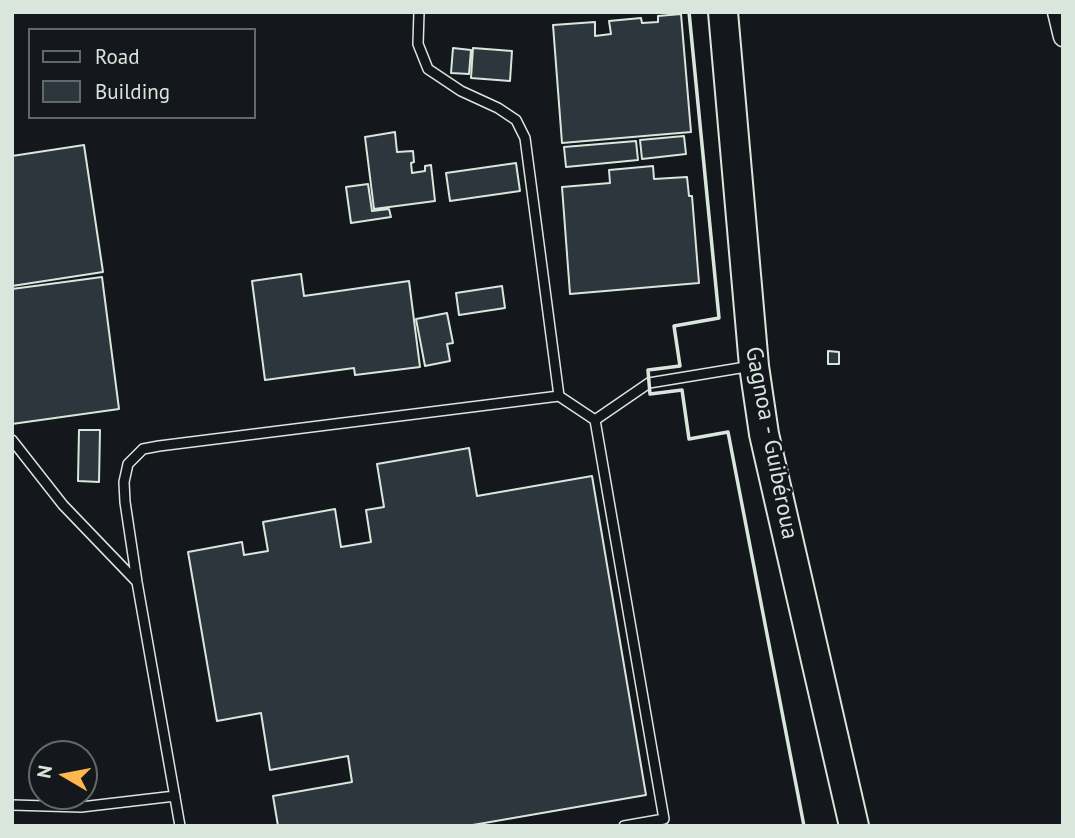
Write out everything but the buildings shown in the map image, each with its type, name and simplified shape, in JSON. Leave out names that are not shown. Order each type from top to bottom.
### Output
[{"type":"main road","name":"Gagnoa - Guibéroua","points":[[723,12],[754,366],[764,434],[854,826]]},
{"type":"street","points":[[1057,12],[1063,37]]},
{"type":"lane","points":[[419,12],[418,44],[428,69],[461,91],[498,108],[516,120],[525,138],[559,396]]},
{"type":"lane","points":[[595,420],[649,383],[754,366]]},
{"type":"lane","points":[[180,826],[125,502],[124,482],[128,464],[143,449],[159,446],[559,396],[595,420],[664,818],[624,826]]},
{"type":"lane","points":[[12,440],[63,505],[137,582]]},
{"type":"lane","points":[[12,805],[81,807],[175,796]]},
{"type":"wall","points":[[689,12],[719,318],[674,326],[680,366],[648,370],[650,394],[682,390],[689,439],[728,432],[804,826]]}]
